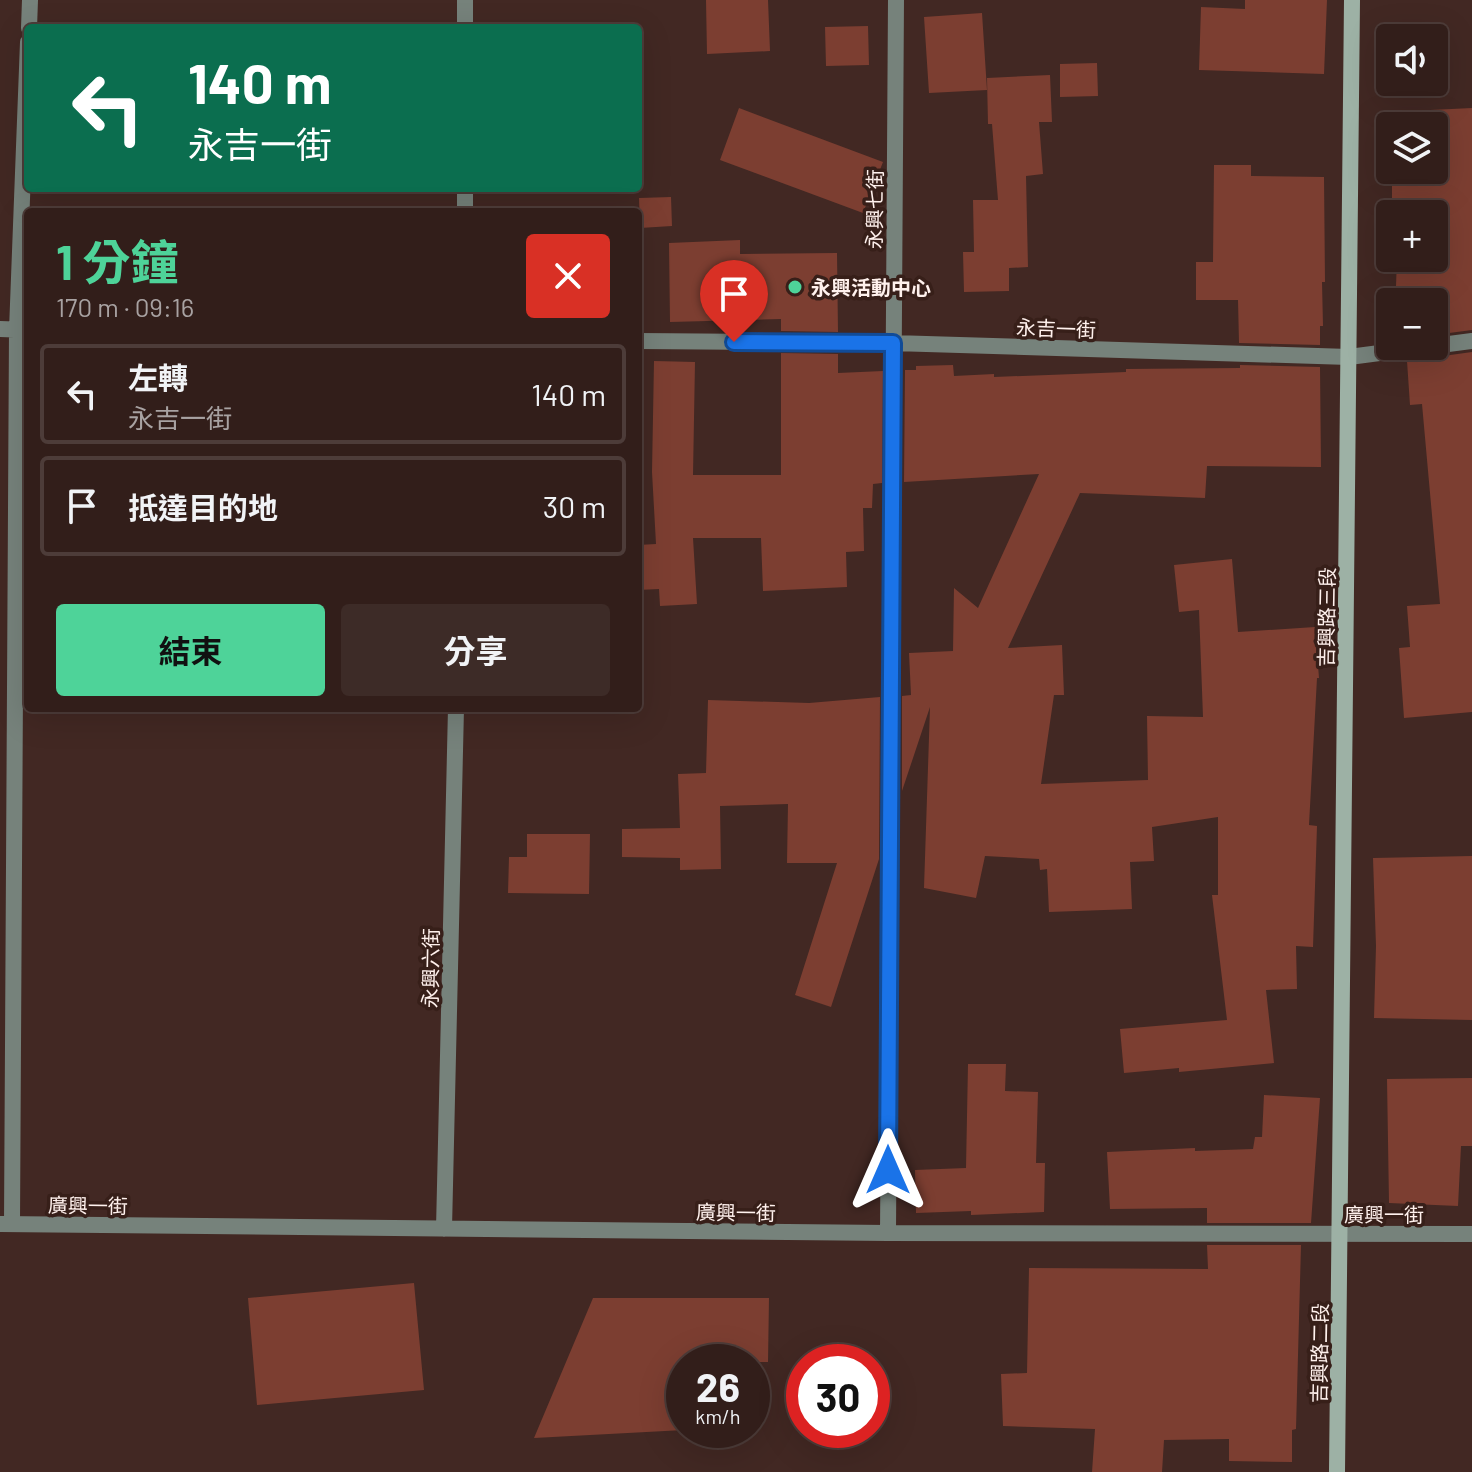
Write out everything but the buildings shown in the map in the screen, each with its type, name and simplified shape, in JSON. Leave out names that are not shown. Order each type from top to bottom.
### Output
[{"type":"street","points":[[29,24],[30,0]]},
{"type":"street","points":[[465,0],[465,24]]},
{"type":"street","name":"永興七街","points":[[888,1233],[896,0]]},
{"type":"street","name":"吉興路三段","points":[[1340,1234],[1352,0]]},
{"type":"street","points":[[6,1224],[15,330],[24,131]]},
{"type":"street","name":"永吉一街","points":[[642,341],[893,343],[1349,357],[1472,341]]},
{"type":"street","name":"永興六街","points":[[444,1229],[456,712]]},
{"type":"street","name":"廣興一街","points":[[6,1224],[888,1233],[1472,1234]]},
{"type":"street","name":"吉興路二段","points":[[1337,1472],[1340,1234]]},
{"type":"place","name":"永興活動中心","points":[[795,287]]},
{"type":"route","points":[[734,342],[893,343],[888,1170]]}]
